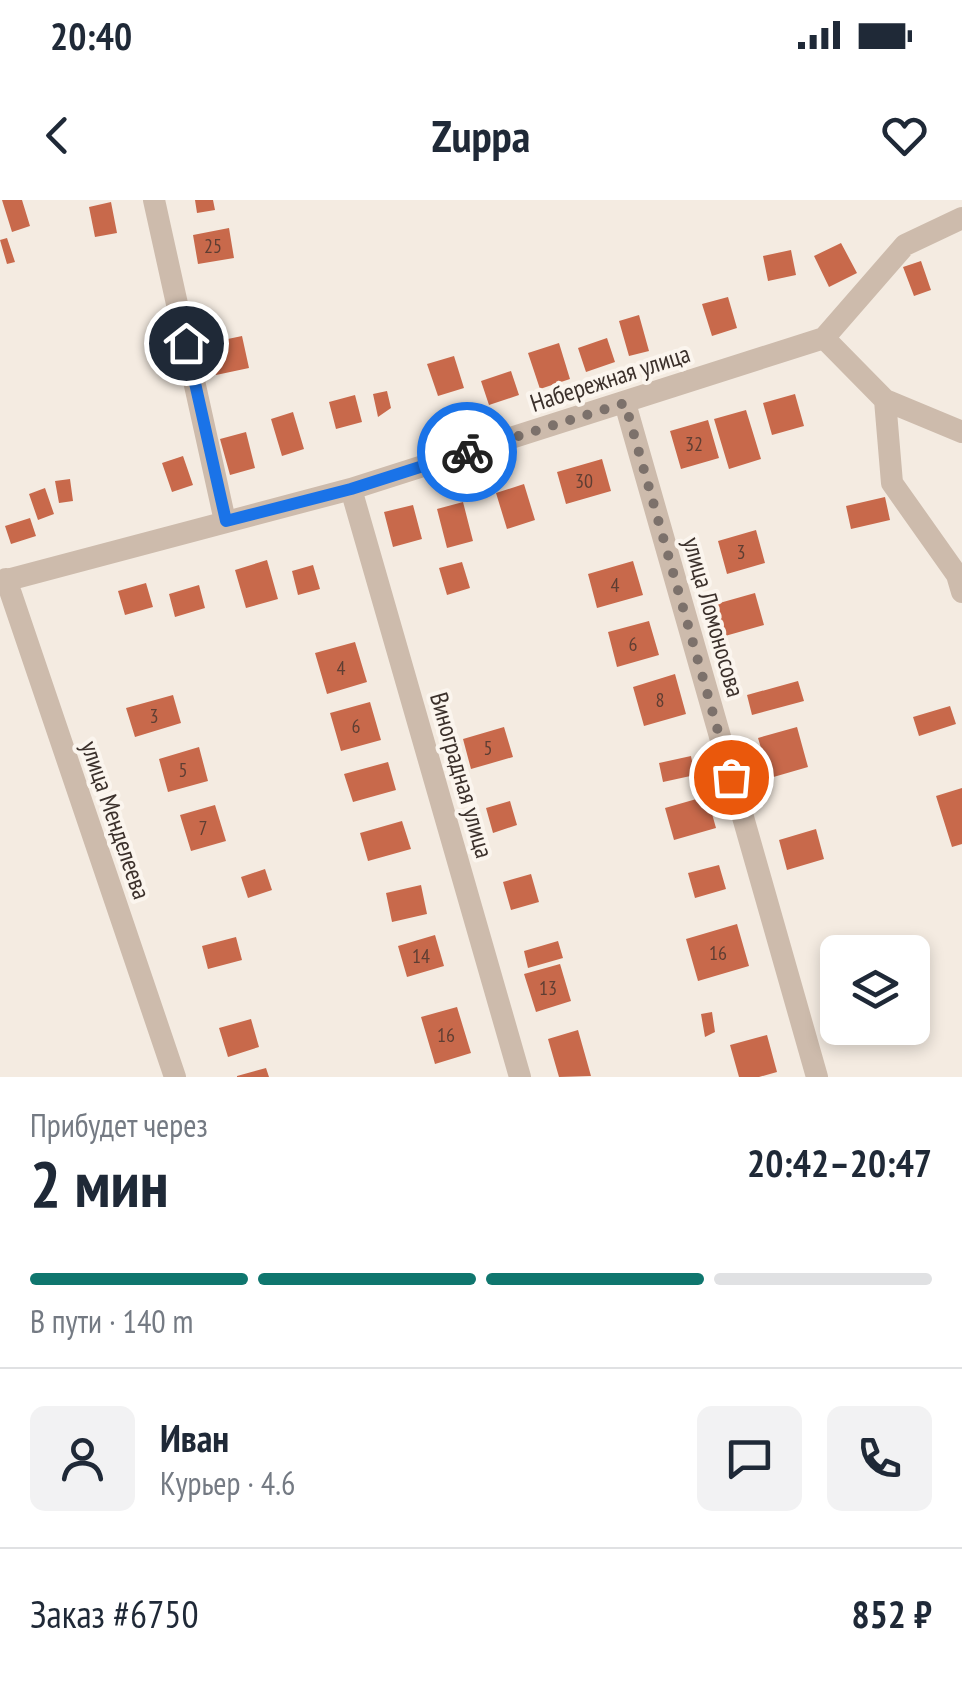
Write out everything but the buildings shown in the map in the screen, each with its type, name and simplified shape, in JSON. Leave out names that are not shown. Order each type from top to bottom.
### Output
[{"type":"street","points":[[154,200],[226,521]]},
{"type":"street","points":[[962,218],[906,244],[824,338],[885,400],[962,432]]},
{"type":"street","name":"Набережная улица","points":[[3,580],[351,489],[824,338]]},
{"type":"street","points":[[885,400],[892,483],[956,575],[962,592]]},
{"type":"street","name":"улица Ломоносова","points":[[625,403],[816,1077]]},
{"type":"street","name":"Виноградная улица","points":[[351,489],[520,1077]]},
{"type":"street","name":"улица Менделеева","points":[[3,580],[176,1077]]},
{"type":"way so far","points":[[467,452],[625,403],[731,777]]},
{"type":"route","points":[[186,343],[226,521],[351,489],[467,452]]}]
